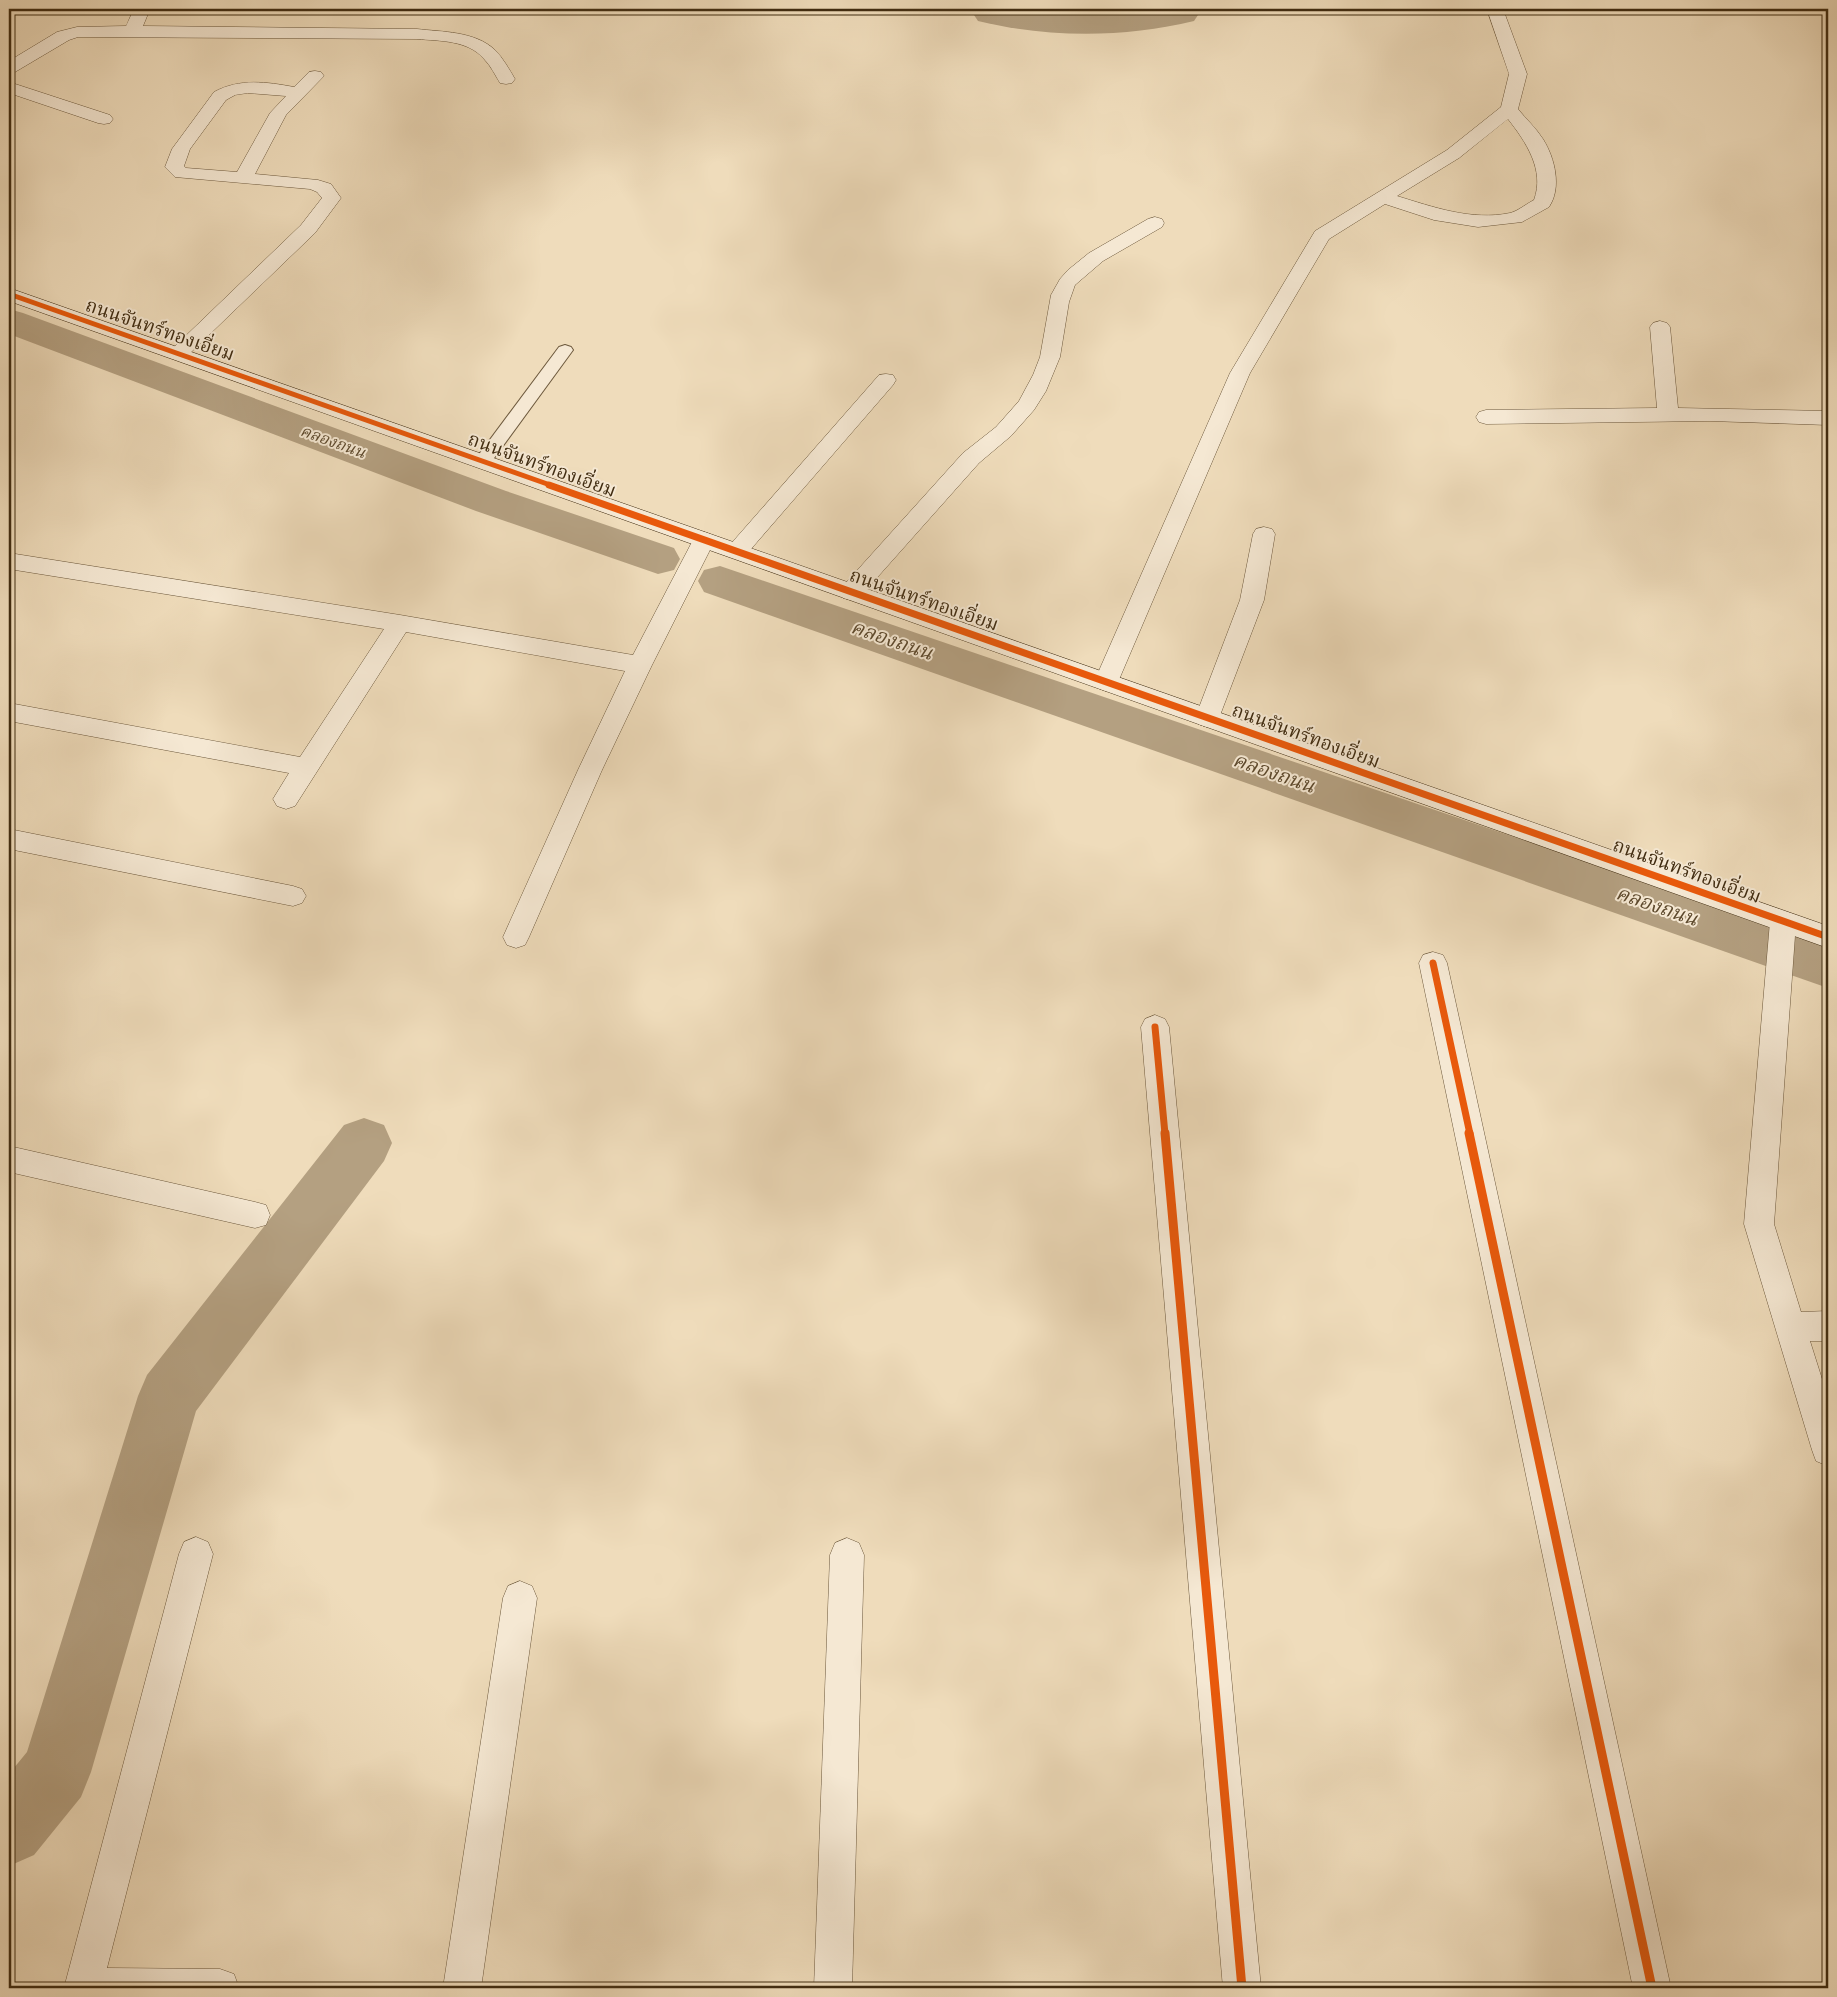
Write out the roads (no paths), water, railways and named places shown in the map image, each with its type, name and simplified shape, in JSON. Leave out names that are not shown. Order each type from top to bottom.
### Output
[{"type":"street","points":[[132,31],[142,9]]},
{"type":"street","points":[[1106,682],[1240,373],[1322,236],[1453,154],[1509,109],[1518,74],[1495,9]]},
{"type":"street","points":[[9,68],[63,36],[76,32],[418,34],[458,38],[476,44],[490,55],[506,79]]},
{"type":"street","points":[[243,178],[279,113],[315,76]]},
{"type":"street","points":[[9,87],[104,119]]},
{"type":"street","points":[[179,353],[308,229],[332,198],[324,188],[312,184],[181,173],[174,167],[181,149],[220,96],[226,91],[239,88],[266,88],[298,93]]},
{"type":"street","points":[[1384,198],[1434,214],[1478,221],[1515,218],[1542,203],[1548,187],[1542,160],[1534,141],[1509,109]]},
{"type":"street","points":[[851,592],[971,458],[994,440],[1029,405],[1043,379],[1056,333],[1059,301],[1066,284],[1097,258],[1155,223]]},
{"type":"street","name":"ถนนจันทร์ทองเอี่ยม","points":[[9,294],[1828,937]]},
{"type":"street","points":[[1660,326],[1668,415]]},
{"type":"street","points":[[737,551],[886,380]]},
{"type":"street","points":[[1486,417],[1710,414],[1828,418]]},
{"type":"street","points":[[1207,718],[1252,600],[1264,534]]},
{"type":"street","points":[[516,937],[590,770],[640,665],[704,540]]},
{"type":"street","points":[[9,561],[400,623],[640,665]]},
{"type":"street","points":[[286,799],[400,623]]},
{"type":"street","points":[[9,712],[306,767]]},
{"type":"street","points":[[9,839],[293,896]]},
{"type":"street","points":[[1783,922],[1759,1224],[1828,1450]]},
{"type":"street","points":[[1433,963],[1652,1988]]},
{"type":"street","points":[[1155,1027],[1242,1988]]},
{"type":"street","points":[[9,1159],[255,1215]]},
{"type":"street","points":[[1791,1327],[1828,1326]]},
{"type":"street","points":[[196,1554],[79,1988],[220,1988]]},
{"type":"street","points":[[833,1988],[847,1555]]},
{"type":"street","points":[[462,1988],[520,1598]]},
{"type":"lane","points":[[483,461],[565,350]]},
{"type":"waterway","points":[[998,9],[1086,17],[1130,16],[1174,9]]},
{"type":"waterway","name":"คลองถนน","points":[[9,321],[491,501],[658,559]]},
{"type":"waterway","name":"คลองถนน","points":[[720,581],[1828,966]]},
{"type":"waterway","points":[[9,1830],[56,1772],[169,1396],[364,1143]]}]
